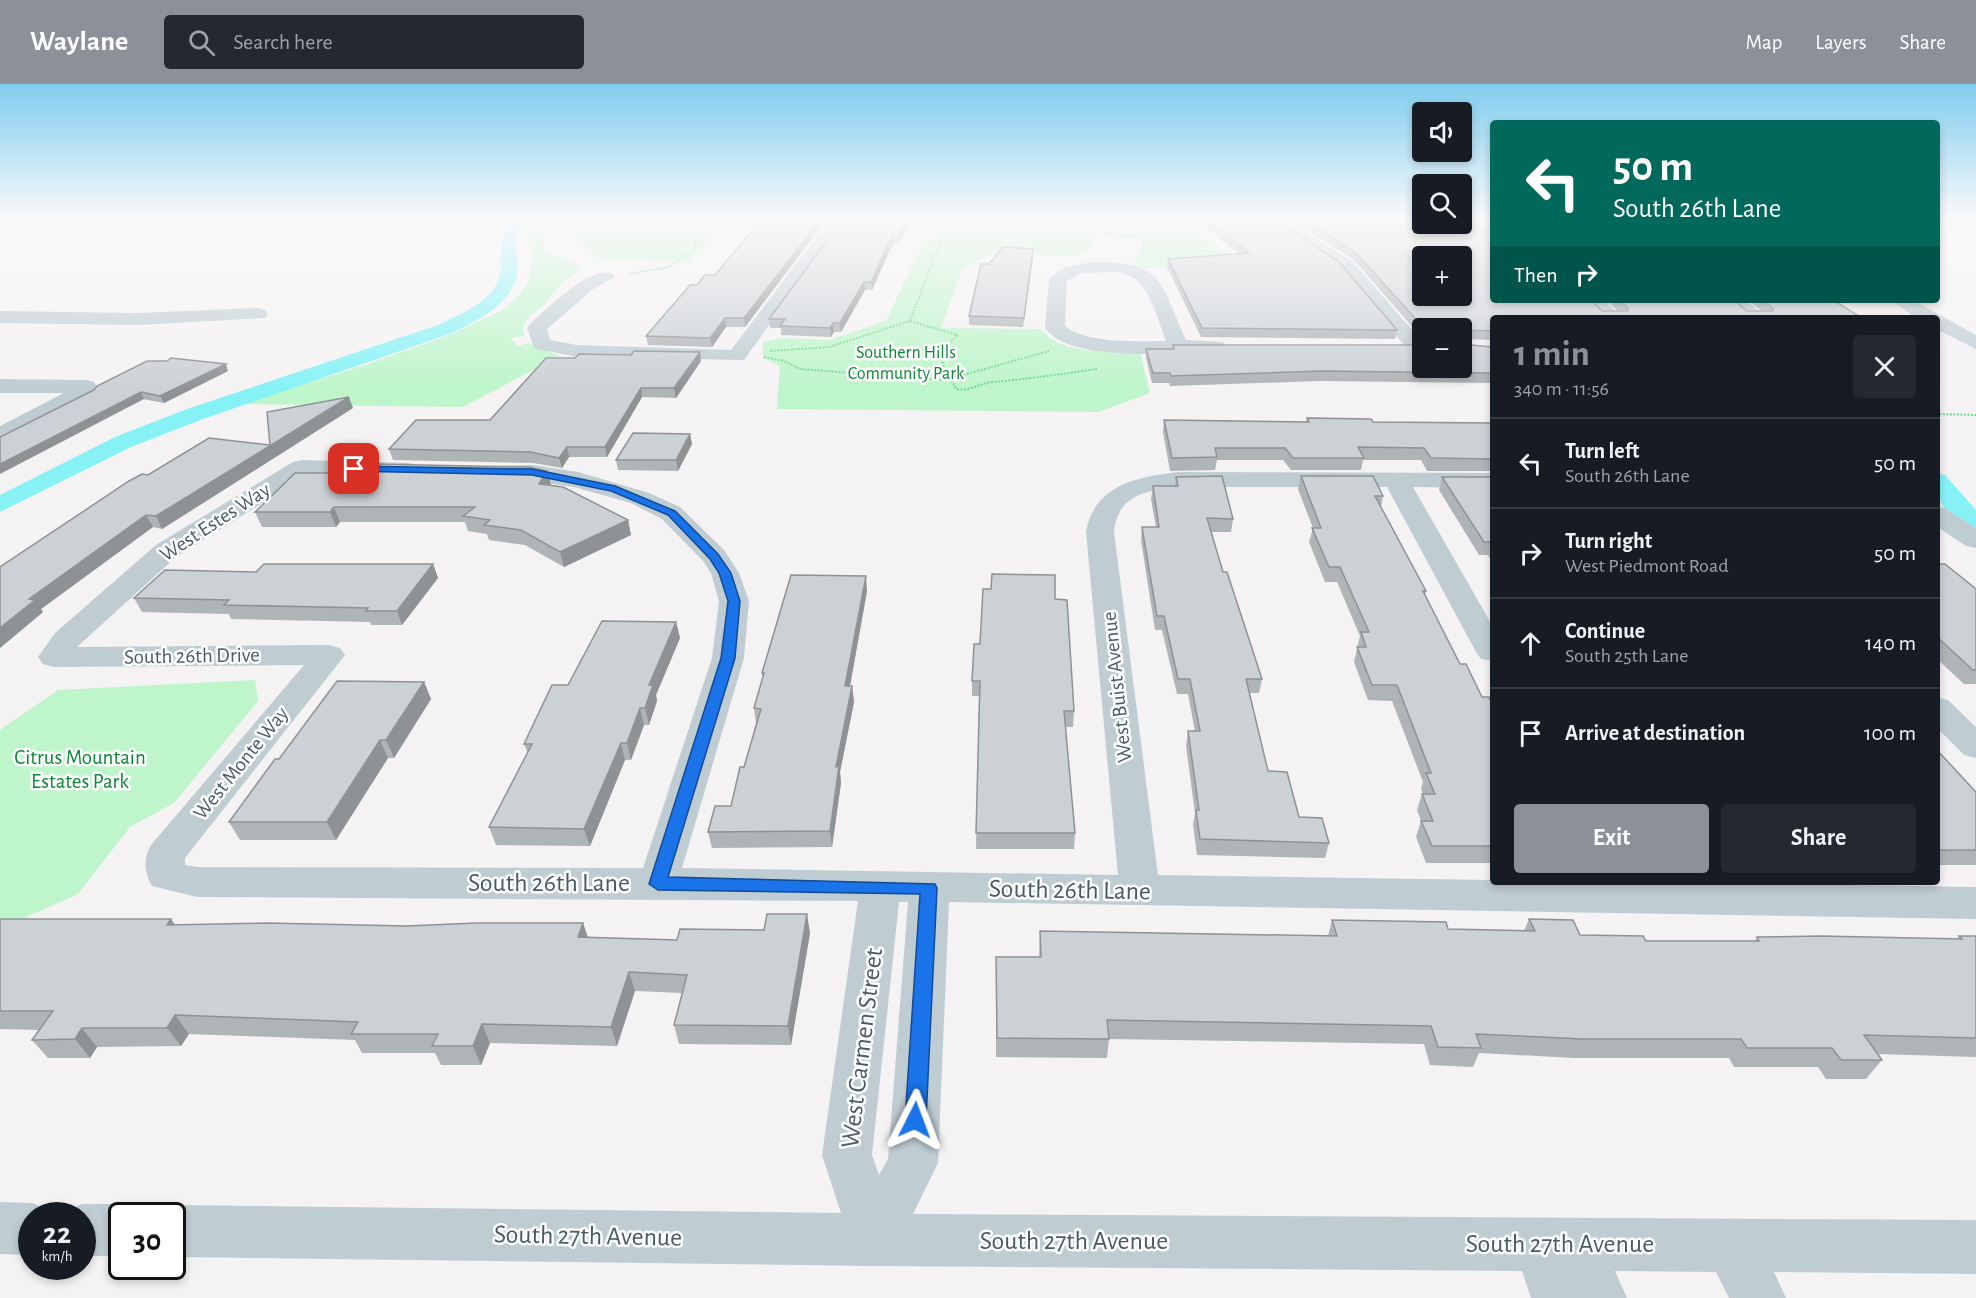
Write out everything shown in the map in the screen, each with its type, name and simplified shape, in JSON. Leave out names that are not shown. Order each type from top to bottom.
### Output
[{"type":"street","points":[[606,277],[586,286],[537,328],[541,344],[577,351],[737,356],[795,277]]},
{"type":"street","points":[[1062,277],[1058,279],[1055,328],[1062,345],[1237,346]]},
{"type":"street","points":[[1145,277],[1178,346]]},
{"type":"street","points":[[1356,277],[1412,339]]},
{"type":"street","points":[[1595,303],[1609,315]]},
{"type":"street","points":[[1736,303],[1754,315]]},
{"type":"street","points":[[1904,303],[1926,315]]},
{"type":"street","points":[[0,317],[138,320],[258,314]]},
{"type":"street","points":[[1940,323],[1976,343]]},
{"type":"street","points":[[1392,347],[1412,347]]},
{"type":"street","points":[[0,386],[86,387],[88,390],[0,435]]},
{"type":"street","name":"West Estes Way","points":[[54,657],[66,640],[166,550],[302,467],[435,470]]},
{"type":"street","points":[[481,471],[532,472],[578,480],[640,498],[671,513],[714,556],[725,573],[734,601],[728,658],[658,884]]},
{"type":"street","name":"West Buist Avenue","points":[[1140,891],[1100,532],[1105,510],[1124,492],[1160,482],[1199,479],[1396,480]]},
{"type":"street","points":[[1490,480],[1396,480],[1490,648]]},
{"type":"street","points":[[1940,517],[1976,540]]},
{"type":"street","name":"South 26th Drive","points":[[54,657],[328,655]]},
{"type":"street","name":"West Monte Way","points":[[166,876],[165,855],[328,655]]},
{"type":"street","points":[[1940,712],[1976,747]]},
{"type":"street","name":"South 26th Lane","points":[[166,876],[197,882],[658,884],[1140,891],[1625,890],[1976,903]]},
{"type":"street","name":"West Carmen Street","points":[[872,1240],[868,1217],[846,1155],[880,888]]},
{"type":"street","points":[[872,1240],[913,1163],[929,888]]},
{"type":"street","points":[[0,1228],[18,1229]]},
{"type":"street","name":"South 27th Avenue","points":[[186,1231],[872,1240],[1976,1247]]},
{"type":"street","points":[[1559,1244],[1559,1298]]},
{"type":"street","points":[[1559,1244],[1599,1298]]},
{"type":"street","points":[[1731,1246],[1758,1298]]},
{"type":"path","points":[[910,321],[927,277]]},
{"type":"path","points":[[1062,345],[950,379],[800,369],[784,361],[760,357],[764,351],[829,347],[910,321],[957,335],[942,352],[942,365],[950,379],[956,389],[966,391],[990,382],[1010,382],[1104,368]]},
{"type":"path","points":[[1940,414],[1976,415]]},
{"type":"green space","points":[[529,277],[570,277],[563,281],[544,305],[528,317],[523,328],[524,336],[511,338],[517,346],[530,343],[560,356],[463,407],[240,404],[368,364],[455,333],[504,309],[519,296]]},
{"type":"green space","name":"Southern Hills Community Park","points":[[907,277],[959,277],[941,328],[1041,329],[1050,338],[1073,348],[1140,351],[1150,393],[1098,412],[777,409],[780,366],[763,358],[763,342],[782,338],[829,340],[886,321]]},
{"type":"green space","name":"Citrus Mountain Estates Park","points":[[255,680],[258,701],[174,803],[130,827],[78,894],[0,929],[0,730],[58,690]]},
{"type":"building","points":[[704,277],[776,277],[744,318],[725,318],[710,338],[646,336],[690,285],[697,285]]},
{"type":"building","points":[[800,277],[873,277],[871,282],[864,282],[840,323],[833,323],[830,328],[780,326],[785,319],[769,319]]},
{"type":"building","points":[[978,277],[1029,277],[1024,318],[969,316]]},
{"type":"building","points":[[1177,277],[1352,277],[1397,330],[1202,328]]},
{"type":"building","points":[[1377,277],[1412,277],[1412,306],[1472,306],[1472,277],[1490,277],[1490,303],[1594,303],[1602,311],[1628,311],[1622,303],[1738,303],[1747,311],[1773,311],[1773,308],[1767,303],[1838,303],[1857,315],[1490,315],[1490,331],[1472,330],[1472,318],[1415,318]]},
{"type":"building","points":[[1173,345],[1412,345],[1412,372],[1322,371],[1171,376],[1170,373],[1153,373],[1146,349],[1174,349]]},
{"type":"building","points":[[1472,345],[1490,347],[1490,373],[1472,373]]},
{"type":"building","points":[[634,351],[700,352],[674,388],[641,388],[605,447],[567,447],[559,458],[530,452],[389,449],[416,420],[490,420],[546,358],[575,358],[579,354],[631,355]]},
{"type":"building","points":[[171,358],[226,364],[160,396],[141,392],[0,464],[0,437],[147,361],[167,361]]},
{"type":"building","points":[[349,397],[156,516],[146,515],[29,599],[35,600],[0,628],[0,567],[129,481],[142,474],[148,475],[209,438],[270,445],[267,412]]},
{"type":"building","points":[[1307,418],[1371,419],[1373,422],[1490,423],[1490,459],[1431,458],[1424,448],[1358,447],[1364,458],[1293,458],[1285,448],[1215,448],[1217,457],[1172,458],[1164,420],[1309,422]]},
{"type":"building","points":[[633,433],[690,434],[676,460],[616,460]]},
{"type":"building","points":[[370,464],[529,467],[547,471],[539,484],[563,487],[628,520],[560,552],[521,530],[484,525],[490,520],[463,516],[475,507],[334,507],[330,512],[255,512],[295,473],[350,473],[352,483]]},
{"type":"building","points":[[1222,476],[1233,519],[1207,518],[1223,572],[1227,572],[1262,679],[1246,679],[1268,771],[1287,772],[1299,817],[1322,818],[1329,843],[1200,839],[1196,810],[1199,810],[1188,731],[1200,731],[1190,679],[1178,679],[1164,616],[1157,616],[1142,527],[1159,527],[1153,486],[1178,486],[1176,477]]},
{"type":"building","points":[[1301,476],[1373,476],[1383,496],[1375,496],[1426,591],[1423,591],[1460,664],[1466,664],[1482,697],[1489,697],[1490,699],[1490,846],[1432,846],[1421,821],[1433,821],[1422,794],[1435,794],[1426,773],[1431,773],[1397,685],[1372,685],[1357,647],[1366,647],[1361,632],[1369,632],[1340,567],[1329,567],[1312,528],[1321,528]]},
{"type":"building","points":[[1442,477],[1490,477],[1490,542],[1484,542]]},
{"type":"building","points":[[264,564],[433,564],[397,611],[366,611],[368,608],[224,605],[229,600],[134,598],[165,570],[256,572]]},
{"type":"building","points":[[1940,564],[1945,564],[1976,589],[1976,670],[1973,670],[1940,640]]},
{"type":"building","points":[[992,574],[1055,575],[1055,599],[1067,600],[1074,711],[1064,711],[1075,833],[976,833],[980,681],[972,681],[974,644],[980,644],[983,589],[991,589]]},
{"type":"building","points":[[791,575],[866,576],[845,686],[852,686],[836,767],[839,766],[830,831],[708,832],[715,806],[731,806],[740,767],[744,767],[761,709],[754,708],[764,673],[762,673]]},
{"type":"building","points":[[602,621],[676,622],[649,685],[653,685],[645,708],[640,708],[627,743],[621,743],[584,829],[489,827],[532,744],[524,744],[552,685],[568,685]]},
{"type":"building","points":[[337,681],[424,682],[386,740],[380,740],[327,822],[229,822],[275,759],[279,759]]},
{"type":"building","points":[[1940,753],[1976,792],[1976,850],[1940,850]]},
{"type":"building","points":[[767,914],[807,914],[788,1026],[674,1025],[687,975],[629,972],[611,1027],[482,1024],[473,1046],[432,1046],[438,1034],[351,1034],[358,1022],[175,1015],[167,1028],[82,1028],[75,1039],[32,1040],[53,1011],[0,1011],[0,919],[171,919],[167,925],[268,923],[407,926],[476,923],[583,923],[578,937],[677,940],[680,929],[764,930]]},
{"type":"building","points":[[1529,919],[1573,920],[1580,935],[1643,936],[1646,941],[1759,941],[1757,937],[1821,936],[1962,939],[1959,936],[1976,936],[1976,1038],[1864,1035],[1882,1060],[1841,1060],[1832,1048],[1747,1048],[1741,1039],[1584,1039],[1476,1034],[1481,1048],[1438,1047],[1431,1026],[1107,1020],[1109,1039],[997,1038],[996,957],[1041,957],[1040,931],[1337,936],[1332,920],[1446,922],[1448,929],[1535,931]]},
{"type":"waterway","points":[[0,505],[123,442],[195,414],[445,329],[473,315],[490,303],[504,287],[508,277]]},
{"type":"waterway","points":[[1940,485],[1962,512],[1976,520]]},
{"type":"route","points":[[354,469],[532,472],[578,480],[615,489],[671,513],[714,556],[725,573],[734,601],[728,658],[658,884],[929,888],[915,1120]]}]
